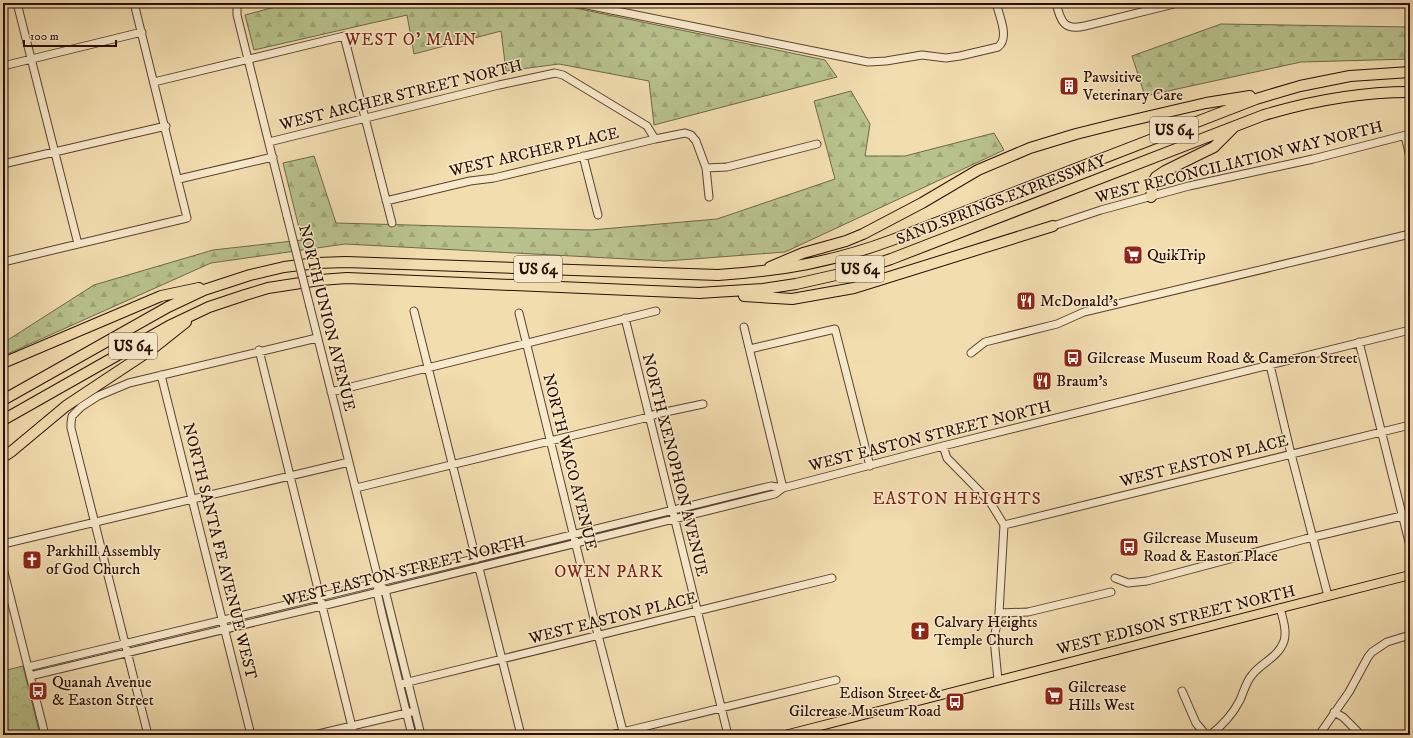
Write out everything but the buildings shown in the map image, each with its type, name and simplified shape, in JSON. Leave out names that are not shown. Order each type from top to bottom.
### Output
[{"type":"highway","name":"SAND SPRINGS EXPRESSWAY","points":[[3,400],[168,307],[204,290],[227,282],[284,267],[317,263],[346,262],[718,275],[805,266],[859,252],[892,240],[1240,104],[1284,90],[1350,76],[1410,72]]},
{"type":"highway","points":[[758,272],[803,254],[846,241],[863,234],[922,203],[978,170],[1030,148],[1076,134],[1206,103],[1284,90]]},
{"type":"highway","name":"SAND SPRINGS EXPRESSWAY","points":[[3,420],[162,329],[201,310],[268,288],[320,280],[347,278],[699,293],[763,289],[796,284],[833,277],[891,259],[1237,124],[1285,109],[1341,97],[1382,92],[1410,92]]},
{"type":"highway","points":[[1151,197],[1153,182],[1156,177],[1214,147],[1237,124]]},
{"type":"highway","points":[[699,293],[792,299],[833,292],[887,279],[1049,228]]},
{"type":"highway","points":[[3,363],[46,343],[161,296],[227,282]]},
{"type":"highway","points":[[3,457],[66,406],[152,350],[201,310]]},
{"type":"main road","name":"WEST EDISON STREET NORTH","points":[[786,735],[1410,575]]},
{"type":"street","points":[[17,3],[56,152],[78,244]]},
{"type":"street","points":[[3,262],[188,218],[134,3]]},
{"type":"street","name":"NORTH UNION AVENUE","points":[[237,3],[237,15],[317,338],[379,582],[385,590],[404,683],[407,713],[412,735]]},
{"type":"street","points":[[577,3],[850,59],[875,62],[922,55],[946,58],[998,47],[1002,43],[1004,36],[996,3]]},
{"type":"street","points":[[1056,3],[1062,20],[1068,27],[1072,28],[1178,3]]},
{"type":"street","points":[[3,66],[142,32]]},
{"type":"street","points":[[154,82],[344,36],[392,223]]},
{"type":"street","name":"WEST ARCHER STREET NORTH","points":[[269,142],[540,75],[555,73],[563,75],[647,126],[655,139]]},
{"type":"street","points":[[3,164],[166,126]]},
{"type":"street","name":"WEST ARCHER PLACE","points":[[386,201],[470,181],[494,178],[680,133],[688,134],[695,139],[706,168]]},
{"type":"street","points":[[1407,135],[1410,157]]},
{"type":"street","name":"WEST RECONCILIATION WAY NORTH","points":[[1049,228],[1100,210],[1189,186],[1313,159],[1407,135]]},
{"type":"street","points":[[709,197],[706,168],[728,167],[817,144]]},
{"type":"street","points":[[583,156],[598,215]]},
{"type":"street","points":[[179,179],[273,157]]},
{"type":"street","points":[[971,353],[985,342],[1057,324],[1084,312],[1410,234]]},
{"type":"street","points":[[414,312],[476,559]]},
{"type":"street","points":[[331,392],[527,344],[625,318],[656,312]]},
{"type":"street","name":"NORTH WACO AVENUE","points":[[519,313],[598,635],[624,733]]},
{"type":"street","name":"NORTH XENOPHON AVENUE","points":[[625,318],[728,735]]},
{"type":"street","points":[[744,327],[783,488]]},
{"type":"street","points":[[750,349],[835,329],[870,466]]},
{"type":"street","name":"WEST EASTON STREET NORTH","points":[[30,676],[471,570],[775,494],[783,488],[943,446],[1410,330]]},
{"type":"street","points":[[148,735],[71,428],[72,416],[81,407],[113,389],[129,383],[259,350],[317,338]]},
{"type":"street","points":[[1359,342],[1410,546]]},
{"type":"street","points":[[259,350],[354,735]]},
{"type":"street","points":[[1270,364],[1291,454],[1328,596]]},
{"type":"street","name":"NORTH SANTA FE AVENUE WEST","points":[[161,374],[251,735]]},
{"type":"street","points":[[356,488],[649,417],[656,414],[703,404]]},
{"type":"street","name":"WEST EASTON PLACE","points":[[1004,525],[1410,425]]},
{"type":"street","points":[[943,446],[947,458],[990,502],[1004,525],[999,613],[994,638],[998,680]]},
{"type":"street","points":[[3,544],[349,462]]},
{"type":"street","name":"WEST EASTON STREET NORTH","points":[[28,666],[468,561],[771,486],[783,488]]},
{"type":"street","points":[[1114,578],[1128,583],[1147,581],[1312,537],[1410,514]]},
{"type":"street","points":[[486,556],[488,565]]},
{"type":"street","points":[[468,561],[471,570]]},
{"type":"street","points":[[3,568],[45,735]]},
{"type":"street","points":[[479,568],[521,735]]},
{"type":"street","name":"WEST EASTON PLACE","points":[[404,683],[832,578]]},
{"type":"street","name":"NORTH UNION AVENUE","points":[[379,582],[377,592],[421,735]]},
{"type":"street","points":[[999,613],[1028,612],[1111,592]]},
{"type":"street","points":[[1210,735],[1219,728],[1233,712],[1253,674],[1271,660],[1281,648],[1285,636],[1285,630],[1280,608]]},
{"type":"street","points":[[1318,735],[1349,692],[1362,665],[1372,652],[1387,642],[1410,635]]},
{"type":"street","points":[[610,735],[624,733],[721,707],[836,680]]},
{"type":"street","points":[[1182,691],[1196,723],[1206,735]]},
{"type":"street","points":[[314,735],[415,712]]},
{"type":"street","points":[[1334,712],[1343,717],[1361,735]]},
{"type":"green space","points":[[276,3],[551,3],[825,60],[837,77],[654,125],[649,81],[559,64],[506,71],[501,31],[414,54],[407,15],[254,50],[245,15],[275,7]]},
{"type":"green space","points":[[1221,24],[1410,27],[1410,59],[1301,62],[1145,96],[1132,56]]},
{"type":"green space","points":[[851,91],[870,124],[865,156],[905,156],[994,133],[1004,150],[785,252],[666,261],[345,244],[211,263],[3,356],[3,343],[94,285],[213,250],[302,240],[283,163],[314,156],[336,223],[591,230],[717,219],[835,179],[814,101]]},
{"type":"green space","points":[[23,666],[40,735],[3,735],[3,671]]},
{"type":"place","name":"Pawsitive Veterinary Care","points":[[1069,86]]},
{"type":"place","name":"QuikTrip","points":[[1133,255]]},
{"type":"place","name":"McDonald's","points":[[1026,301]]},
{"type":"place","name":"Gilcrease Museum Road & Cameron Street","points":[[1073,358]]},
{"type":"place","name":"Braum's","points":[[1042,381]]},
{"type":"place","name":"Gilcrease Museum Road & Easton Place","points":[[1129,547]]},
{"type":"place","name":"Parkhill Assembly of God Church","points":[[32,560]]},
{"type":"place","name":"Calvary Heights Temple Church","points":[[920,631]]},
{"type":"place","name":"Quanah Avenue & Easton Street","points":[[38,691]]},
{"type":"place","name":"Gilcrease Hills West","points":[[1054,696]]},
{"type":"place","name":"Edison Street & Gilcrease Museum Road","points":[[955,702]]},
{"type":"district","name":"WEST O' MAIN","points":[[411,40]]},
{"type":"district","name":"EASTON HEIGHTS","points":[[957,499]]},
{"type":"district","name":"OWEN PARK","points":[[609,572]]}]
